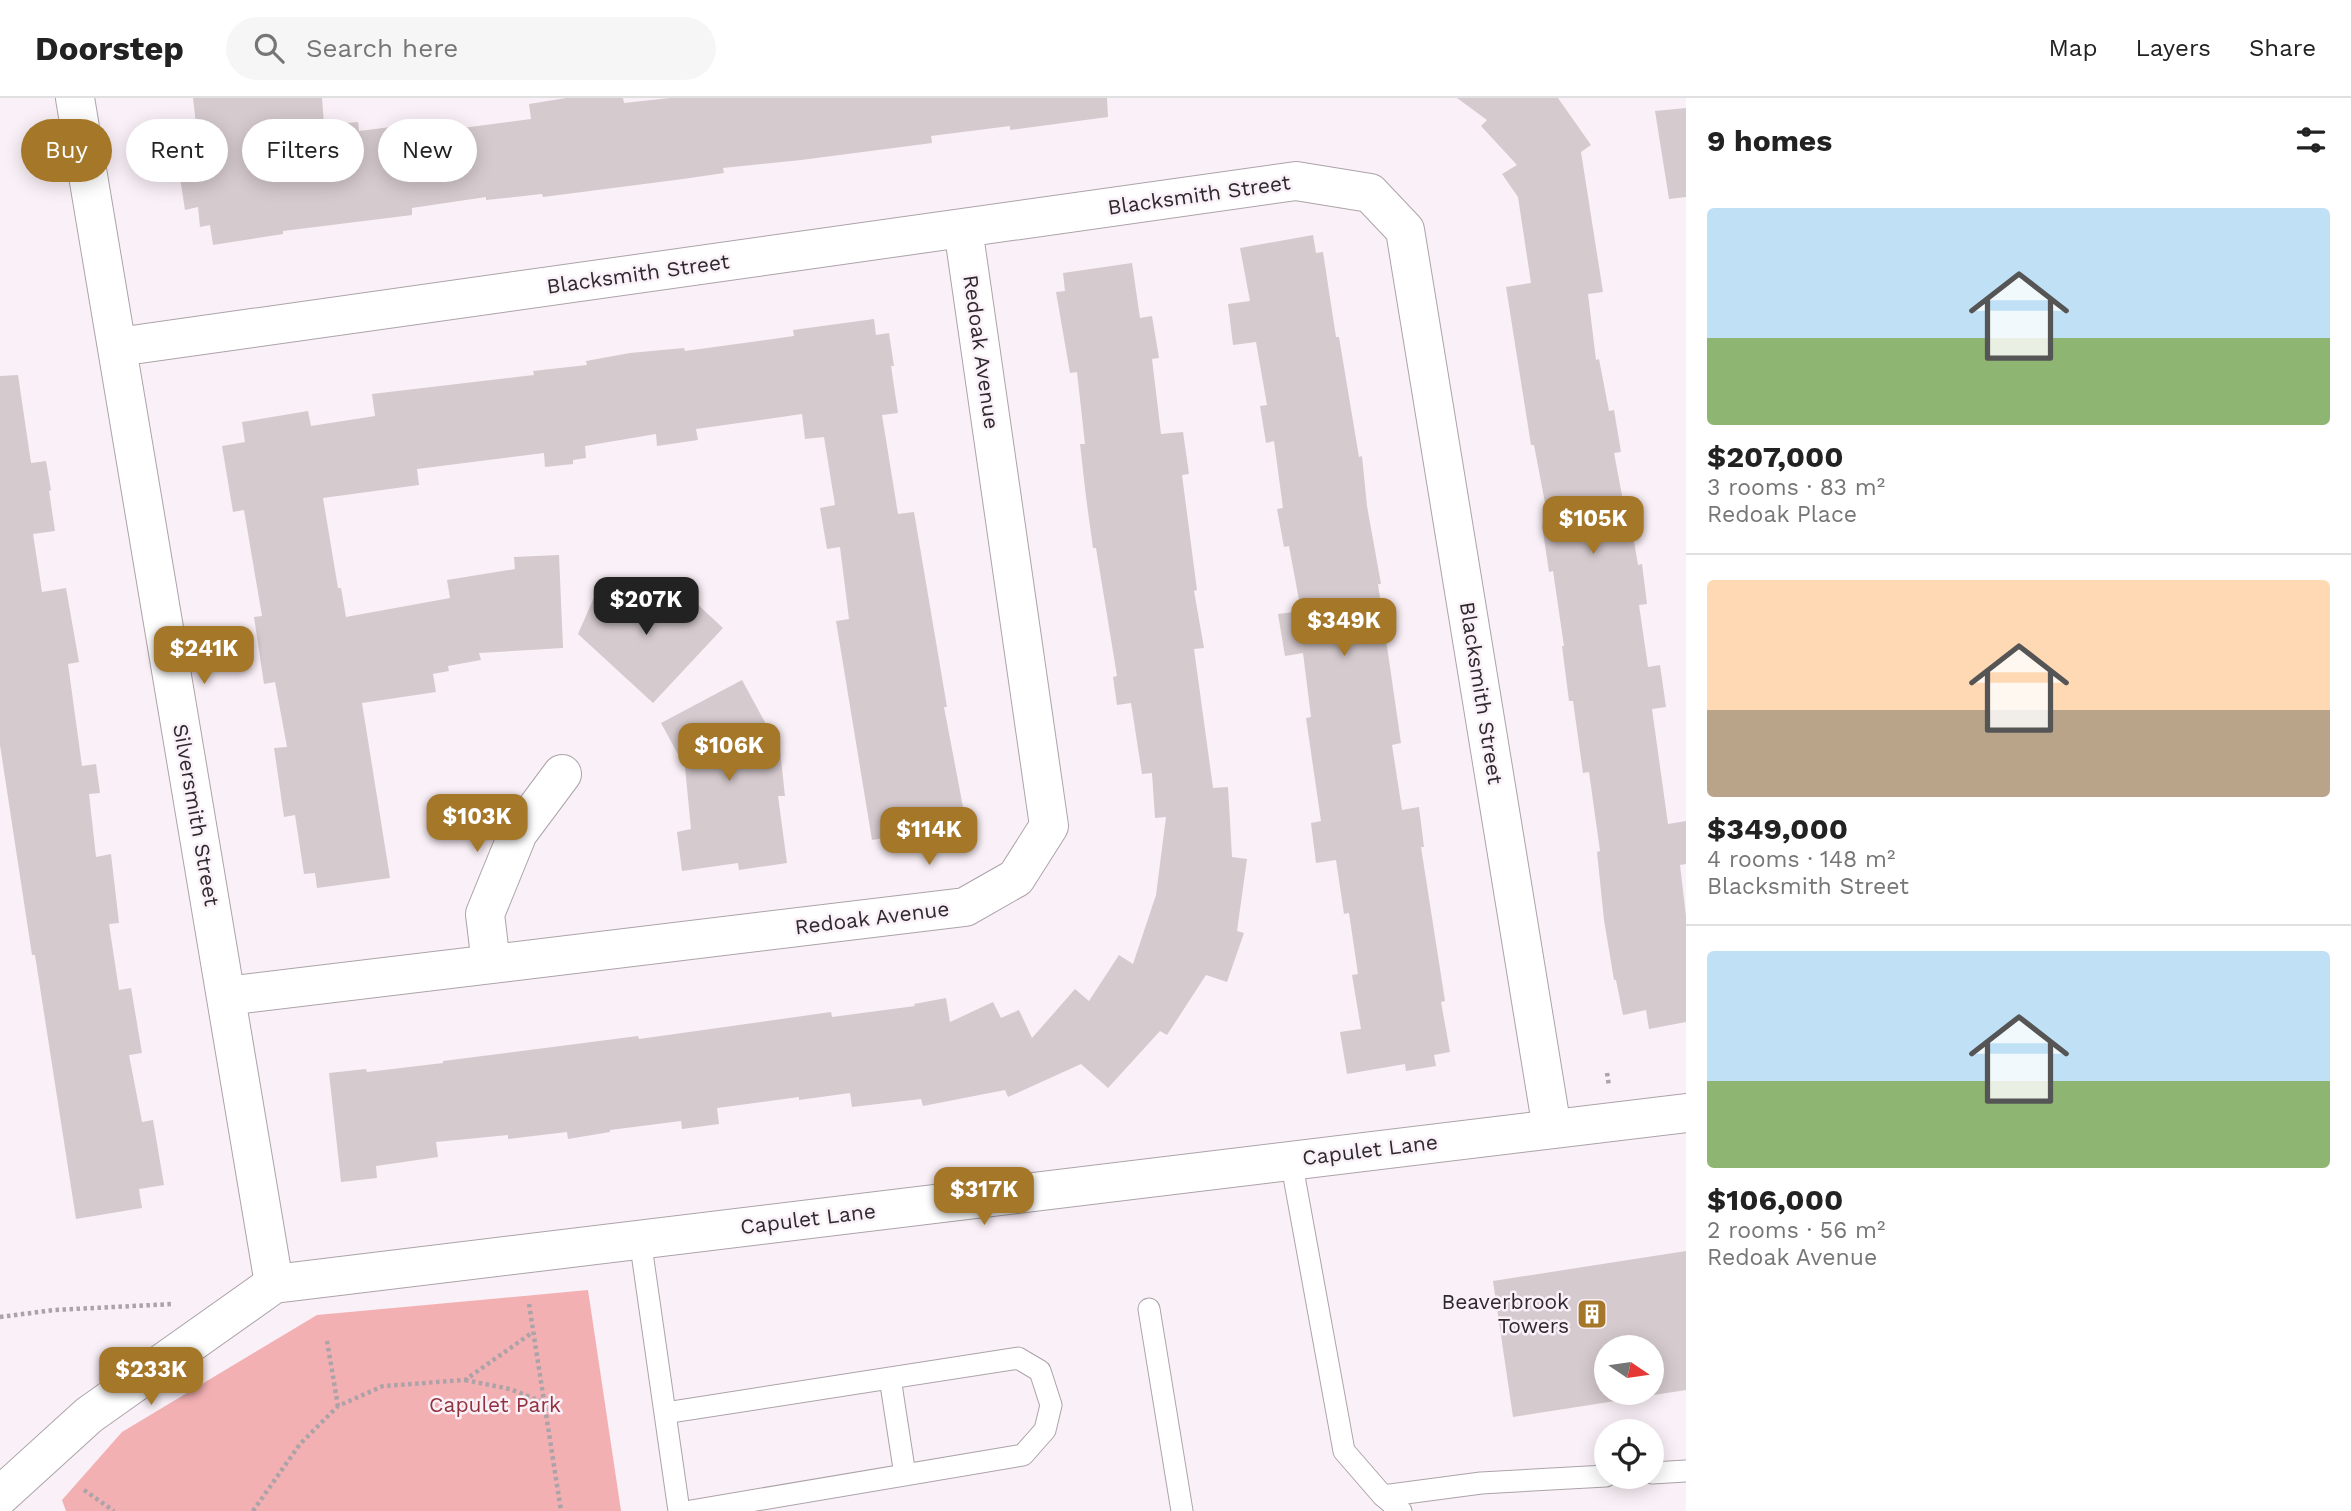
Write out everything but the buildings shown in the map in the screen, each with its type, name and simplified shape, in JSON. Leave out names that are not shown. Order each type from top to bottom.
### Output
[{"type":"street","name":"Silversmith Street","points":[[75,98],[274,1284]]},
{"type":"street","name":"Blacksmith Street","points":[[118,347],[1296,181],[1370,193],[1405,230],[1552,1129]]},
{"type":"street","name":"Redoak Avenue","points":[[226,996],[965,907],[1016,878],[1049,826],[963,228]]},
{"type":"street","points":[[491,964],[485,914],[518,833],[562,774]]},
{"type":"street","name":"Capulet Lane","points":[[0,1496],[89,1415],[274,1284],[1686,1113]]},
{"type":"lane","points":[[1291,1160],[1344,1451],[1383,1496],[1401,1511]]},
{"type":"lane","points":[[640,1240],[679,1511]]},
{"type":"lane","points":[[1149,1309],[1182,1511]]},
{"type":"lane","points":[[665,1413],[1018,1358],[1040,1371],[1051,1405],[1045,1430],[1023,1455],[691,1511]]},
{"type":"lane","points":[[890,1378],[905,1475]]},
{"type":"lane","points":[[1664,1472],[1686,1471]]},
{"type":"lane","points":[[1383,1496],[1481,1483],[1594,1477]]},
{"type":"path","points":[[0,1317],[54,1310],[173,1304]]},
{"type":"path","points":[[529,1304],[561,1511]]},
{"type":"path","points":[[465,1380],[533,1332]]},
{"type":"path","points":[[327,1341],[338,1405]]},
{"type":"path","points":[[253,1511],[300,1444],[338,1405],[383,1386],[465,1380],[510,1389],[544,1402]]},
{"type":"path","points":[[84,1490],[114,1511]]},
{"type":"green space","name":"Capulet Park","points":[[588,1290],[621,1511],[66,1511],[62,1500],[122,1432],[317,1315]]},
{"type":"place","name":"Beaverbrook Towers","points":[[1592,1314]]}]
